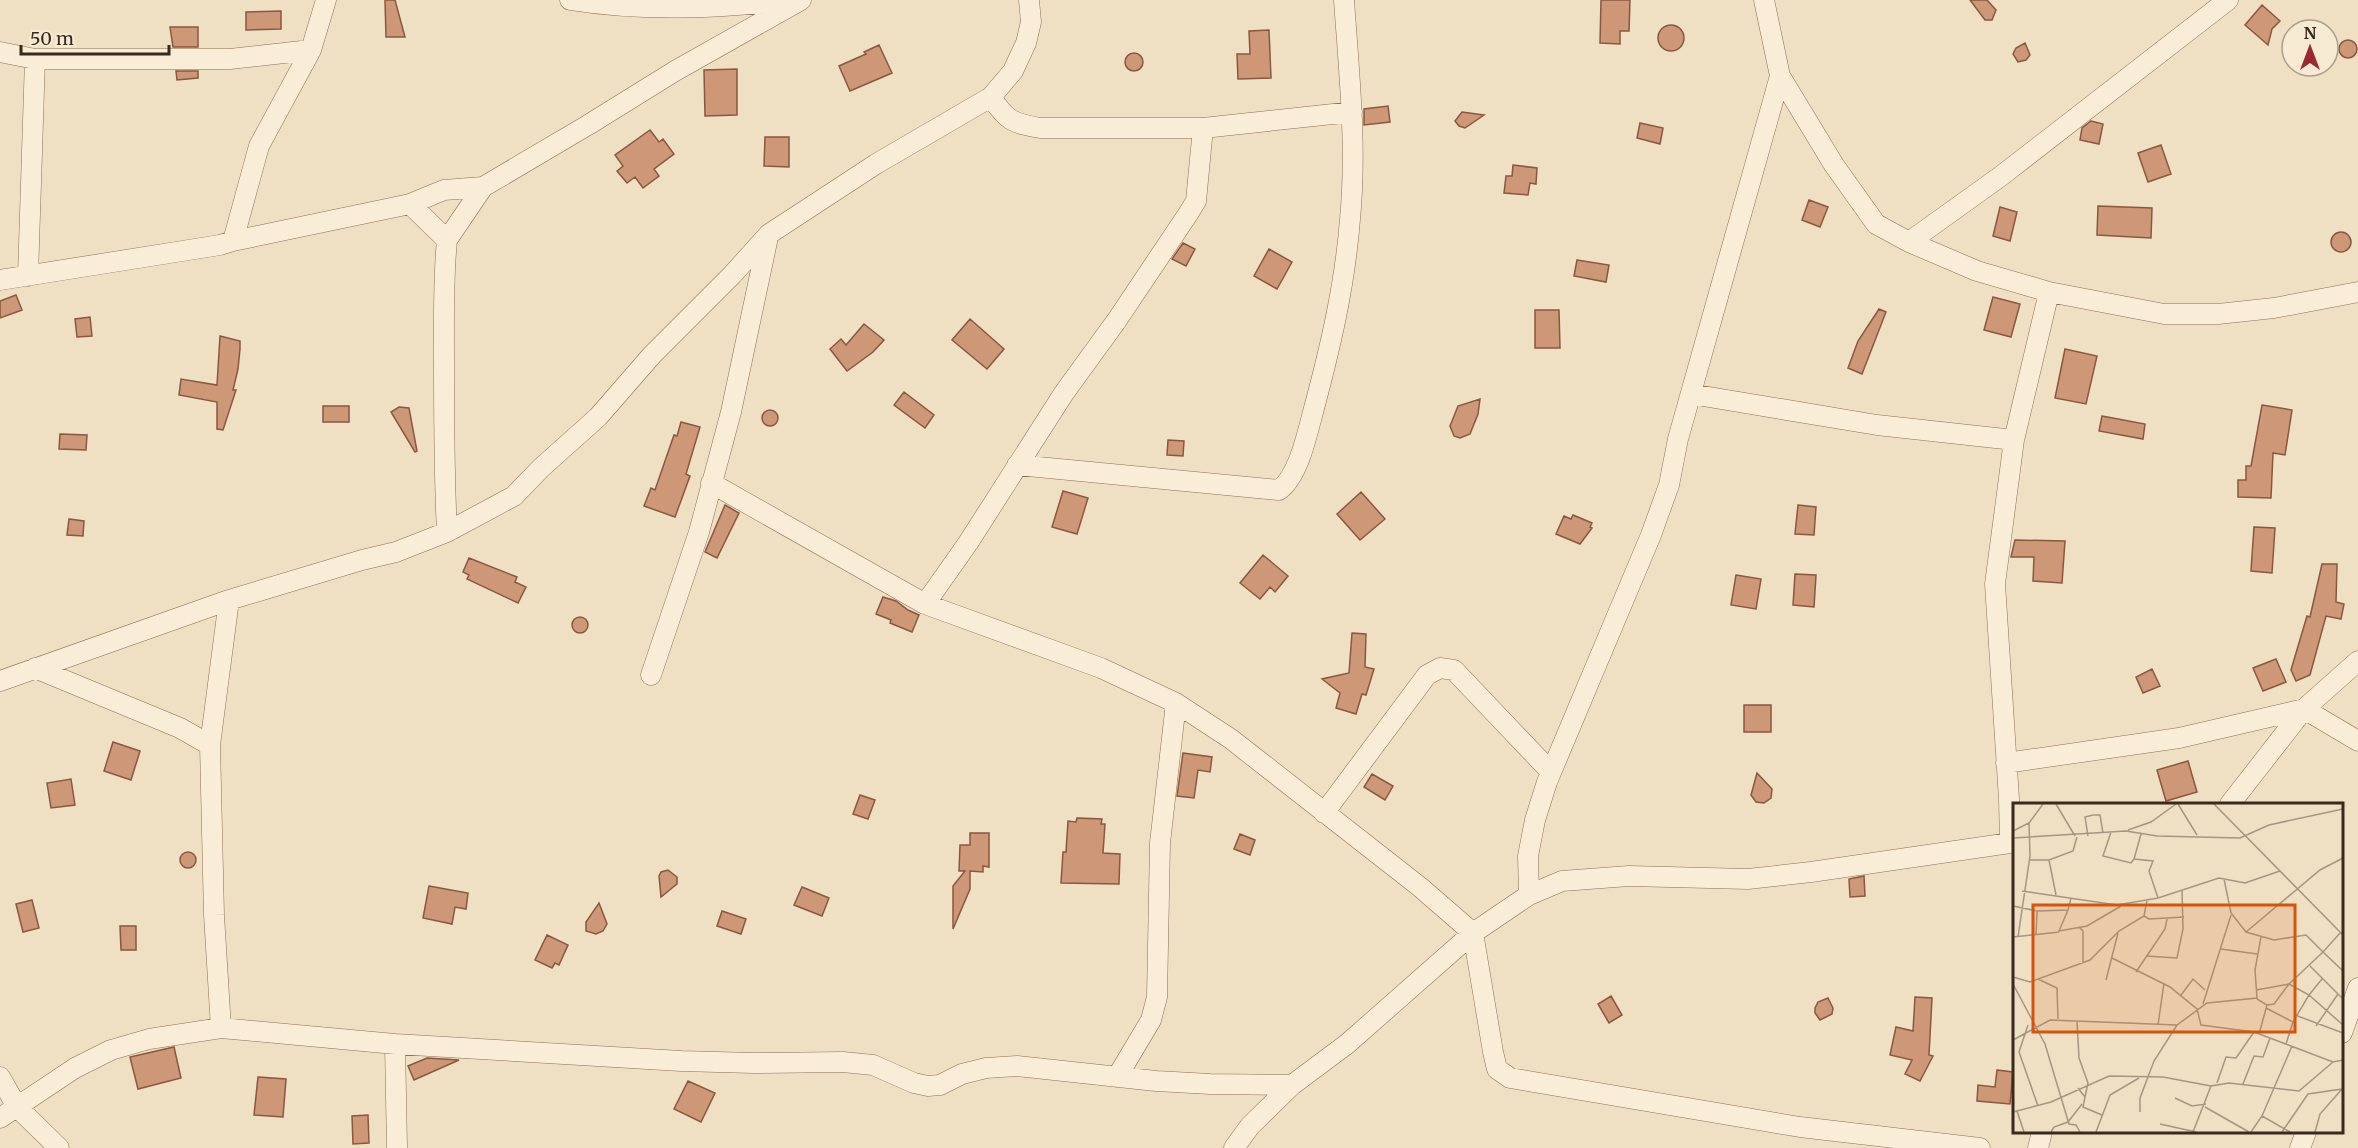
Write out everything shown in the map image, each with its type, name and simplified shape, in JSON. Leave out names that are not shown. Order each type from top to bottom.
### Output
[{"type":"street","points":[[233,241],[260,146],[311,50],[326,0]]},
{"type":"street","points":[[570,0],[605,6],[681,8],[793,0]]},
{"type":"street","points":[[447,532],[444,428],[444,270],[447,240],[483,187],[675,71],[801,0]]},
{"type":"street","points":[[0,681],[229,600],[396,552],[447,532],[514,496],[541,468],[598,417],[652,355],[732,275],[769,234],[876,164],[992,97],[1013,71],[1026,43],[1030,22],[1029,0]]},
{"type":"street","points":[[1017,465],[1279,490],[1287,484],[1308,431],[1336,321],[1351,219],[1352,112],[1344,0]]},
{"type":"street","points":[[1764,0],[1780,76],[1834,165],[1876,224],[1909,242],[1977,271],[2049,292],[2164,314],[2218,314],[2274,308],[2358,292]]},
{"type":"street","points":[[1909,242],[2001,176],[2228,0]]},
{"type":"street","points":[[0,52],[35,59],[230,59],[311,50]]},
{"type":"street","points":[[28,276],[35,59]]},
{"type":"street","points":[[1529,895],[1529,847],[1534,820],[1551,772],[1651,535],[1669,485],[1678,439],[1780,76]]},
{"type":"street","points":[[992,97],[1004,117],[1022,125],[1040,128],[1203,128],[1352,112]]},
{"type":"street","points":[[925,604],[1196,201],[1203,128]]},
{"type":"street","points":[[0,280],[220,245],[410,204],[444,190],[483,187]]},
{"type":"street","points":[[410,204],[447,240]]},
{"type":"street","points":[[651,675],[699,532],[731,412],[769,234]]},
{"type":"street","points":[[1234,1148],[1250,1126],[1292,1085],[1347,1044],[1473,933],[1529,895],[1562,881],[1629,876],[1748,879],[2012,848],[1995,584],[2014,440],[2049,292]]},
{"type":"street","points":[[1691,394],[1877,425],[2014,440]]},
{"type":"street","points":[[711,483],[925,604],[1101,668],[1176,703],[1231,739],[1420,887],[1473,933],[1497,1069],[1510,1078],[1800,1127],[1980,1148]]},
{"type":"street","points":[[221,1028],[214,915],[210,745],[229,600]]},
{"type":"street","points":[[2231,803],[2304,709],[2358,661]]},
{"type":"street","points":[[1324,813],[1427,675],[1440,668],[1454,670],[1551,772]]},
{"type":"street","points":[[35,669],[180,728],[210,745]]},
{"type":"street","points":[[1117,1077],[1151,1020],[1157,998],[1160,843],[1176,703]]},
{"type":"street","points":[[2006,764],[2179,738],[2304,709],[2358,741]]},
{"type":"street","points":[[2343,1030],[2357,991]]},
{"type":"street","points":[[0,1118],[75,1068],[111,1050],[148,1039],[221,1028],[395,1044],[681,1061],[843,1062],[873,1065],[914,1083],[928,1086],[940,1085],[962,1074],[986,1068],[1017,1066],[1210,1084],[1292,1085]]},
{"type":"street","points":[[395,1044],[397,1148]]},
{"type":"street","points":[[0,1077],[17,1107],[59,1148]]},
{"type":"street","points":[[2038,1148],[2042,1133]]},
{"type":"street","points":[[2300,1148],[2305,1133]]},
{"type":"building","points":[[385,0],[395,0],[405,37],[386,37]]},
{"type":"building","points":[[1601,0],[1630,0],[1629,31],[1620,31],[1620,44],[1600,43]]},
{"type":"building","points":[[1970,0],[1987,0],[1996,10],[1992,20],[1985,20]]},
{"type":"building","points":[[2262,5],[2280,21],[2272,29],[2268,45],[2245,25]]},
{"type":"building","points":[[281,11],[281,29],[246,30],[246,12]]},
{"type":"building","points":[[1671,25],[1680,29],[1684,38],[1680,47],[1671,51],[1662,47],[1658,38],[1662,29]]},
{"type":"building","points":[[170,27],[198,27],[198,47],[173,47]]},
{"type":"building","points":[[1269,30],[1271,78],[1238,79],[1237,54],[1250,54],[1249,31]]},
{"type":"building","points":[[2344,40],[2352,40],[2357,45],[2357,53],[2352,58],[2344,58],[2340,54],[2340,44]]},
{"type":"building","points":[[2025,43],[2030,55],[2026,60],[2018,62],[2013,54],[2016,48]]},
{"type":"building","points":[[879,45],[892,73],[850,91],[839,66],[866,54],[864,52]]},
{"type":"building","points":[[1130,53],[1138,53],[1143,58],[1141,69],[1130,71],[1125,66],[1125,58]]},
{"type":"building","points":[[737,69],[737,115],[705,116],[704,70]]},
{"type":"building","points":[[176,71],[198,71],[198,78],[177,80]]},
{"type":"building","points":[[1388,106],[1390,122],[1364,125],[1364,109]]},
{"type":"building","points":[[1462,112],[1484,115],[1465,128],[1459,126],[1455,121]]},
{"type":"building","points":[[2091,121],[2103,124],[2099,144],[2080,140],[2082,128]]},
{"type":"building","points":[[1640,123],[1663,128],[1660,144],[1637,138]]},
{"type":"building","points":[[650,130],[659,142],[663,139],[674,154],[654,169],[659,176],[643,188],[635,177],[627,183],[617,171],[623,166],[615,155]]},
{"type":"building","points":[[765,137],[789,137],[789,167],[764,166]]},
{"type":"building","points":[[2161,145],[2171,174],[2148,182],[2138,153]]},
{"type":"building","points":[[1513,165],[1537,168],[1536,184],[1530,183],[1528,195],[1504,193],[1506,176],[1512,176]]},
{"type":"building","points":[[1809,200],[1828,207],[1820,227],[1802,220]]},
{"type":"building","points":[[2098,206],[2152,208],[2151,238],[2097,235]]},
{"type":"building","points":[[2000,207],[2017,212],[2010,241],[1993,236]]},
{"type":"building","points":[[2341,232],[2348,235],[2351,242],[2348,249],[2341,252],[2334,249],[2331,242],[2334,235]]},
{"type":"building","points":[[1183,243],[1195,249],[1186,266],[1172,259]]},
{"type":"building","points":[[1269,249],[1292,262],[1277,289],[1254,276]]},
{"type":"building","points":[[1577,260],[1609,265],[1606,282],[1574,276]]},
{"type":"building","points":[[16,295],[22,310],[0,318],[0,301]]},
{"type":"building","points":[[1993,297],[2020,304],[2011,337],[1984,330]]},
{"type":"building","points":[[1879,309],[1886,312],[1862,374],[1848,368],[1858,341]]},
{"type":"building","points":[[1535,310],[1559,310],[1560,348],[1535,348]]},
{"type":"building","points":[[90,317],[92,336],[77,337],[75,319]]},
{"type":"building","points":[[970,319],[1004,349],[987,369],[952,340]]},
{"type":"building","points":[[864,324],[884,340],[873,352],[847,371],[830,349],[841,339],[846,345]]},
{"type":"building","points":[[220,336],[240,341],[238,369],[233,390],[236,390],[223,430],[217,429],[217,402],[179,395],[181,379],[217,385]]},
{"type":"building","points":[[2065,349],[2097,356],[2086,404],[2055,398]]},
{"type":"building","points":[[904,392],[934,415],[925,428],[894,405]]},
{"type":"building","points":[[1480,399],[1478,414],[1470,434],[1460,438],[1454,436],[1450,426],[1458,406]]},
{"type":"building","points":[[2262,405],[2292,410],[2285,455],[2273,453],[2271,498],[2238,497],[2238,480],[2246,480],[2246,466],[2251,466]]},
{"type":"building","points":[[323,406],[349,406],[349,422],[323,422]]},
{"type":"building","points":[[399,407],[409,408],[417,451],[415,452],[391,412]]},
{"type":"building","points":[[770,410],[776,412],[778,418],[776,424],[770,426],[764,424],[762,418],[764,412]]},
{"type":"building","points":[[2102,416],[2145,424],[2143,439],[2099,431]]},
{"type":"building","points":[[681,422],[700,427],[686,474],[690,476],[675,517],[644,506],[651,488],[655,490],[674,435],[677,436]]},
{"type":"building","points":[[60,434],[87,435],[86,450],[59,449]]},
{"type":"building","points":[[1168,440],[1184,441],[1183,456],[1167,455]]},
{"type":"building","points":[[1063,491],[1088,498],[1077,534],[1052,527]]},
{"type":"building","points":[[1361,492],[1385,519],[1360,540],[1337,514]]},
{"type":"building","points":[[725,505],[739,513],[717,558],[705,552]]},
{"type":"building","points":[[1798,505],[1816,507],[1814,535],[1795,534]]},
{"type":"building","points":[[1573,515],[1592,523],[1590,527],[1592,528],[1580,544],[1556,534],[1564,516],[1571,519]]},
{"type":"building","points":[[69,519],[84,521],[83,536],[67,535]]},
{"type":"building","points":[[2254,527],[2275,528],[2272,573],[2251,571]]},
{"type":"building","points":[[2015,540],[2065,541],[2062,583],[2033,581],[2034,557],[2011,557]]},
{"type":"building","points":[[1263,555],[1288,576],[1275,592],[1270,587],[1260,599],[1240,583]]},
{"type":"building","points":[[469,558],[517,577],[515,582],[526,587],[518,603],[467,579],[469,575],[463,572]]},
{"type":"building","points":[[2322,564],[2337,564],[2336,602],[2344,604],[2341,619],[2326,616],[2310,675],[2296,681],[2291,670],[2307,616],[2310,617]]},
{"type":"building","points":[[1795,574],[1816,575],[1814,607],[1793,605]]},
{"type":"building","points":[[1736,575],[1761,579],[1756,609],[1731,605]]},
{"type":"building","points":[[883,597],[896,601],[919,615],[912,632],[876,614]]},
{"type":"building","points":[[580,617],[586,619],[588,625],[586,631],[580,633],[574,631],[572,625],[574,619]]},
{"type":"building","points":[[1352,633],[1366,634],[1365,667],[1374,669],[1366,695],[1362,694],[1356,714],[1336,708],[1340,693],[1322,679],[1349,673]]},
{"type":"building","points":[[2276,659],[2286,682],[2263,691],[2253,668]]},
{"type":"building","points":[[2152,669],[2160,686],[2143,693],[2136,677]]},
{"type":"building","points":[[1744,705],[1771,705],[1771,732],[1744,732]]},
{"type":"building","points":[[113,742],[140,751],[131,780],[104,771]]},
{"type":"building","points":[[1183,753],[1212,757],[1210,772],[1198,770],[1194,798],[1177,796]]},
{"type":"building","points":[[2188,761],[2197,792],[2166,801],[2157,770]]},
{"type":"building","points":[[1757,773],[1772,789],[1771,798],[1764,803],[1756,802],[1751,795]]},
{"type":"building","points":[[1372,774],[1393,786],[1385,800],[1364,787]]},
{"type":"building","points":[[71,779],[75,805],[51,808],[47,783]]},
{"type":"building","points":[[860,795],[875,800],[868,819],[853,814]]},
{"type":"building","points":[[1077,818],[1102,819],[1101,824],[1105,824],[1103,853],[1120,854],[1119,884],[1061,883],[1068,821],[1076,822]]},
{"type":"building","points":[[970,833],[989,833],[989,867],[983,866],[983,872],[970,871],[970,889],[953,929],[953,886],[965,871],[959,871],[960,845],[970,845]]},
{"type":"building","points":[[1240,834],[1255,840],[1250,855],[1234,849]]},
{"type":"building","points":[[185,852],[191,852],[196,860],[194,866],[185,868],[180,863],[180,857]]},
{"type":"building","points":[[668,870],[677,877],[677,884],[661,897],[659,876],[661,872]]},
{"type":"building","points":[[1864,876],[1865,896],[1850,897],[1849,879]]},
{"type":"building","points":[[429,886],[468,893],[466,909],[455,907],[452,924],[423,918]]},
{"type":"building","points":[[802,887],[829,898],[822,916],[794,905]]},
{"type":"building","points":[[32,900],[39,928],[23,932],[16,904]]},
{"type":"building","points":[[599,903],[607,924],[603,931],[596,934],[586,931],[586,922]]},
{"type":"building","points":[[722,911],[746,919],[741,934],[717,926]]},
{"type":"building","points":[[120,926],[136,926],[136,950],[121,950]]},
{"type":"building","points":[[547,935],[568,945],[559,965],[555,963],[552,968],[535,960]]},
{"type":"building","points":[[1611,996],[1622,1015],[1609,1023],[1598,1004]]},
{"type":"building","points":[[1915,997],[1932,998],[1929,1055],[1933,1056],[1920,1081],[1905,1074],[1912,1060],[1890,1055],[1896,1027],[1913,1031]]},
{"type":"building","points":[[1828,998],[1833,1008],[1832,1014],[1820,1020],[1815,1013],[1815,1008],[1818,1002]]},
{"type":"building","points":[[174,1047],[181,1078],[138,1089],[130,1057]]},
{"type":"building","points":[[427,1058],[459,1060],[414,1080],[408,1066]]},
{"type":"building","points":[[1997,1070],[2013,1072],[2010,1104],[1977,1101],[1978,1085],[1995,1087]]},
{"type":"building","points":[[258,1077],[286,1079],[283,1117],[254,1115]]},
{"type":"building","points":[[688,1081],[715,1093],[701,1122],[674,1109]]},
{"type":"building","points":[[368,1115],[369,1143],[353,1144],[352,1116]]}]
